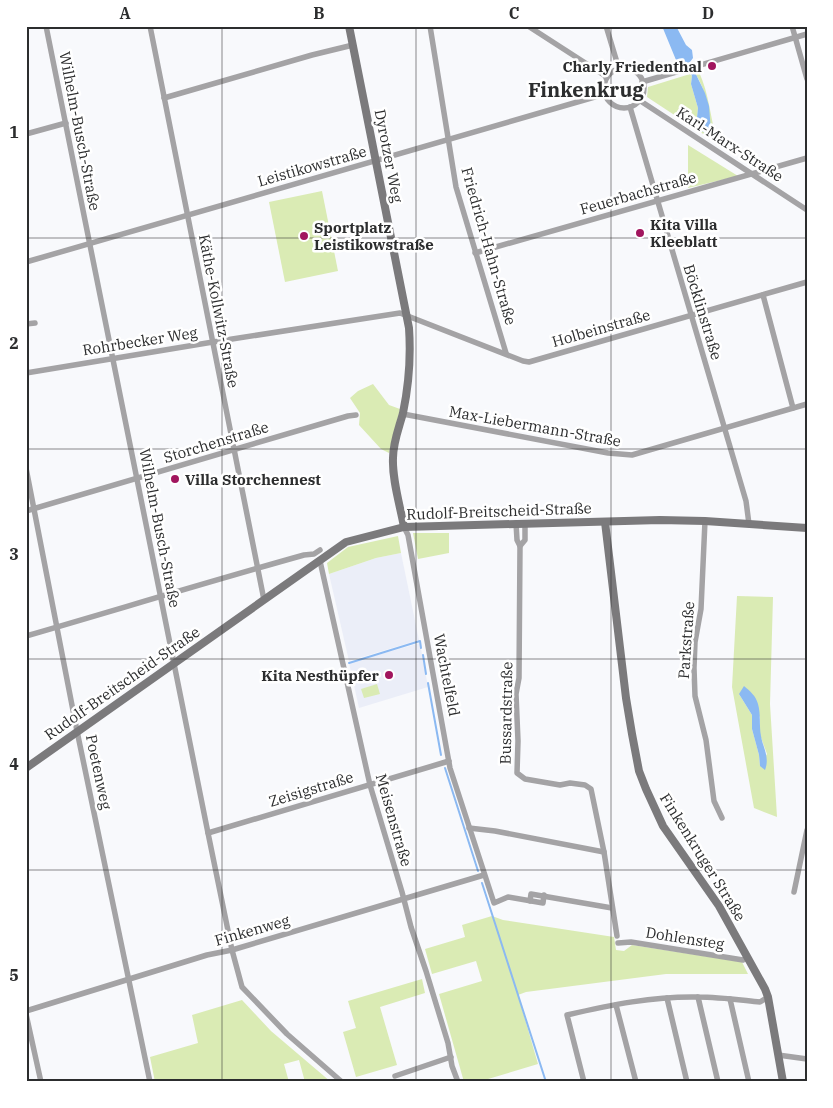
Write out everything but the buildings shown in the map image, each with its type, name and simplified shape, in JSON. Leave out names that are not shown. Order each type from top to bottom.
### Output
[{"type":"street","name":"Wilhelm-Busch-Straße","points":[[46,26],[208,833],[232,950],[242,986],[287,1034],[342,1082]]},
{"type":"street","name":"Käthe-Kollwitz-Straße","points":[[150,26],[264,600]]},
{"type":"street","name":"Dyrotzer Weg","points":[[349,26],[406,314],[410,350],[410,368],[403,414],[394,444],[393,458],[404,527]]},
{"type":"street","name":"Friedrich-Hahn-Straße","points":[[430,26],[456,187],[506,353]]},
{"type":"street","points":[[528,26],[607,77]]},
{"type":"street","points":[[606,26],[619,69]]},
{"type":"street","points":[[792,26],[807,79]]},
{"type":"street","points":[[642,82],[807,34]]},
{"type":"street","points":[[164,98],[312,54],[353,45]]},
{"type":"street","points":[[619,69],[633,70],[639,75],[644,88],[640,100],[630,107],[622,108],[615,106],[605,94],[604,85],[607,77],[619,69]]},
{"type":"street","name":"Leistikowstraße","points":[[26,262],[605,94]]},
{"type":"street","name":"Karl-Marx-Straße","points":[[640,100],[807,210]]},
{"type":"street","name":"Böcklinstraße","points":[[630,107],[746,501],[749,524]]},
{"type":"street","points":[[26,134],[66,123]]},
{"type":"street","name":"Feuerbachstraße","points":[[475,253],[807,158]]},
{"type":"street","name":"Holbeinstraße","points":[[406,314],[529,362],[807,282]]},
{"type":"street","points":[[763,295],[793,408]]},
{"type":"street","name":"Rohrbecker Weg","points":[[26,373],[213,342],[400,313],[406,314]]},
{"type":"street","points":[[26,324],[35,323]]},
{"type":"street","name":"Max-Liebermann-Straße","points":[[403,414],[620,455],[632,455],[807,404]]},
{"type":"street","name":"Storchenstraße","points":[[26,511],[356,415]]},
{"type":"street","name":"Poetenweg","points":[[26,468],[77,731],[150,1082]]},
{"type":"street","name":"Rudolf-Breitscheid-Straße","points":[[26,768],[346,542],[354,539],[404,527],[516,523],[705,521],[807,528]]},
{"type":"street","name":"Parkstraße","points":[[705,521],[701,610],[694,660],[695,696],[706,740],[714,801],[722,818]]},
{"type":"street","name":"Finkenkruger Straße","points":[[605,522],[626,698],[640,771],[650,800],[664,826],[714,899],[768,997],[783,1082]]},
{"type":"street","name":"Bussardstraße","points":[[516,523],[517,540],[520,546],[520,678],[516,694],[517,773],[525,779],[560,785],[570,783],[585,785],[591,789],[604,852],[617,940]]},
{"type":"street","name":"Bussardstraße","points":[[520,546],[525,540],[525,523]]},
{"type":"street","name":"Wachtelfeld","points":[[404,527],[408,535],[449,761],[494,902],[508,897],[543,902],[544,896],[612,908]]},
{"type":"street","points":[[26,636],[115,611],[160,595],[304,555],[314,554],[320,550]]},
{"type":"street","name":"Meisenstraße","points":[[320,561],[370,785],[404,899],[410,927],[426,972],[458,1082]]},
{"type":"street","name":"Zeisigstraße","points":[[208,833],[449,761]]},
{"type":"street","points":[[470,828],[604,852]]},
{"type":"street","points":[[794,892],[807,830]]},
{"type":"street","name":"Finkenweg","points":[[26,1012],[207,956],[484,875]]},
{"type":"street","name":"Dohlensteg","points":[[617,940],[744,960],[747,957]]},
{"type":"street","points":[[584,1082],[567,1015],[616,1004],[667,998],[698,997],[760,1002],[768,997]]},
{"type":"street","points":[[698,997],[718,1082]]},
{"type":"street","points":[[667,998],[687,1082]]},
{"type":"street","points":[[730,999],[749,1082]]},
{"type":"street","points":[[616,1004],[636,1082]]},
{"type":"street","points":[[26,1012],[41,1082]]},
{"type":"street","points":[[778,1055],[807,1059]]},
{"type":"street","points":[[395,1076],[451,1057]]},
{"type":"shaded area","points":[[401,553],[419,640],[349,661],[329,574],[376,558]]},
{"type":"shaded area","name":"Kita Nesthüpfer","points":[[420,643],[428,687],[359,708],[349,663]]},
{"type":"green space","points":[[699,72],[705,88],[716,137],[714,141],[647,97],[648,87],[690,74],[698,108],[696,127],[711,131],[705,94],[695,73]]},
{"type":"green space","points":[[688,145],[738,176],[688,188]]},
{"type":"green space","name":"Sportplatz Leistikowstraße","points":[[322,191],[338,271],[285,282],[269,202]]},
{"type":"green space","points":[[373,384],[389,405],[400,409],[389,453],[381,449],[359,425],[360,413],[350,398],[358,391]]},
{"type":"green space","points":[[413,533],[449,533],[449,553],[418,559]]},
{"type":"green space","points":[[398,536],[401,553],[376,558],[329,574],[327,563],[348,547]]},
{"type":"green space","points":[[737,596],[773,597],[770,704],[777,817],[754,808],[732,687]],"holes":[[[739,694],[760,717],[760,735],[767,754],[760,766],[752,729],[752,715]]]},
{"type":"green space","points":[[377,684],[380,694],[364,698],[361,689]]},
{"type":"green space","points":[[492,916],[503,920],[614,937],[616,950],[624,951],[632,945],[742,962],[748,974],[666,974],[526,992],[518,995],[538,1064],[478,1082],[464,1082],[439,994],[482,981],[476,961],[432,974],[425,949],[465,937],[462,925]]},
{"type":"green space","points":[[422,979],[425,993],[380,1007],[397,1065],[356,1077],[343,1032],[356,1028],[348,1001]]},
{"type":"green space","points":[[242,1000],[271,1031],[331,1082],[305,1082],[299,1060],[284,1064],[289,1082],[155,1082],[150,1057],[198,1043],[192,1015]]},
{"type":"water","points":[[662,26],[676,26],[686,45],[692,50],[693,58],[690,62],[709,106],[711,131],[705,133],[696,127],[698,108],[691,84],[692,76],[686,64],[676,60]]},
{"type":"water","points":[[744,686],[751,692],[758,704],[761,736],[766,757],[765,770],[760,766],[752,729],[752,715],[739,694]]},
{"type":"waterway","points":[[349,663],[420,641],[421,648]]},
{"type":"waterway","points":[[423,655],[426,674]]},
{"type":"waterway","points":[[428,683],[441,755]]},
{"type":"waterway","points":[[445,768],[478,871]]},
{"type":"waterway","points":[[482,883],[546,1082]]},
{"type":"place","name":"Charly Friedenthal","points":[[712,66]]},
{"type":"place","name":"Kita Villa Kleeblatt","points":[[640,233]]},
{"type":"place","name":"Sportplatz Leistikowstraße","points":[[304,236]]},
{"type":"place","name":"Villa Storchennest","points":[[175,479]]},
{"type":"place","name":"Kita Nesthüpfer","points":[[389,675]]},
{"type":"district","name":"Finkenkrug","points":[[586,89]]}]
